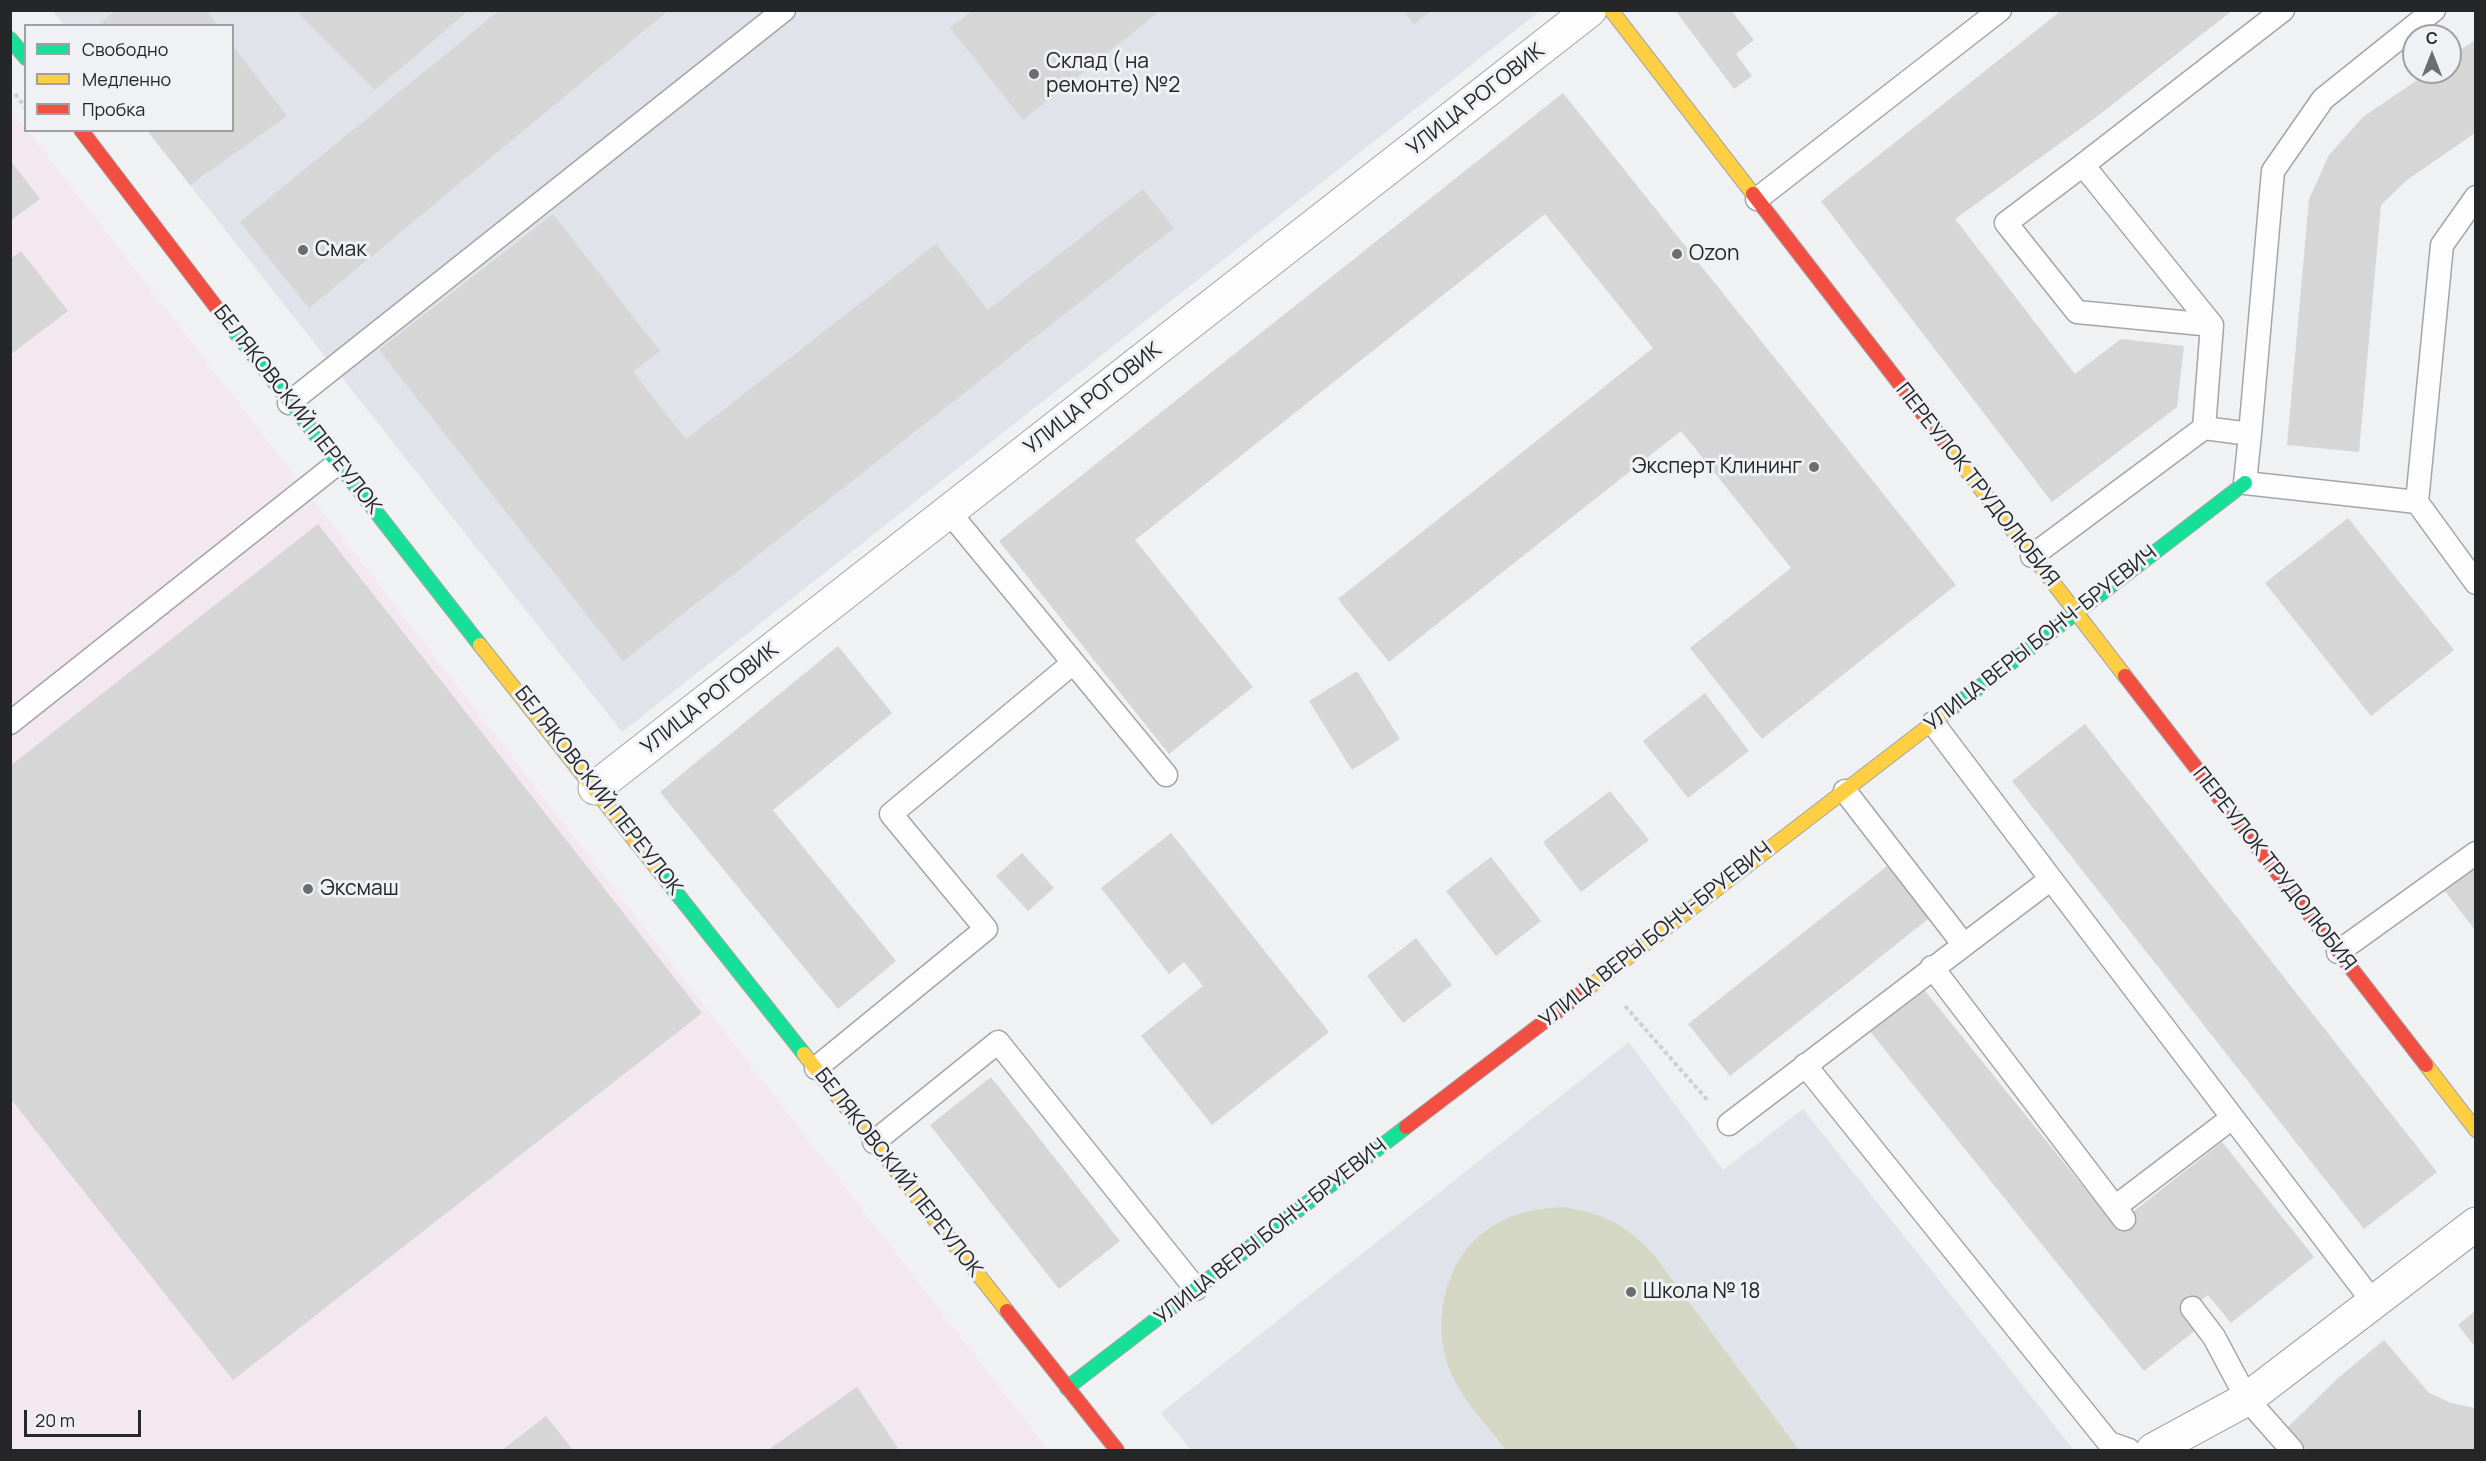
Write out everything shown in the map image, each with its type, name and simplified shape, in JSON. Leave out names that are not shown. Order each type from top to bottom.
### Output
[{"type":"street","name":"УЛИЦА РОГОВИК","points":[[595,788],[1590,10]]},
{"type":"street","name":"ПЕРЕУЛОК ТРУДОЛЮБИЯ","points":[[1611,10],[2475,1130]]},
{"type":"street","points":[[10,39],[24,56]]},
{"type":"street","name":"БЕЛЯКОВСКИЙ ПЕРЕУЛОК","points":[[83,132],[290,403],[1117,1450]]},
{"type":"street","name":"УЛИЦА ВЕРЫ БОНЧ-БРУЕВИЧ","points":[[1067,1388],[2245,483]]},
{"type":"street","points":[[2153,1450],[2247,1399],[2475,1224]]},
{"type":"lane","points":[[290,403],[784,10]]},
{"type":"lane","points":[[1757,200],[2000,10]]},
{"type":"lane","points":[[2212,325],[2077,312],[2006,223],[2283,10]]},
{"type":"lane","points":[[2417,502],[2245,483],[2273,171],[2323,99],[2434,10]]},
{"type":"lane","points":[[2083,165],[2212,325],[2204,428]]},
{"type":"lane","points":[[2475,197],[2442,245],[2417,502],[2475,583]]},
{"type":"lane","points":[[2032,556],[2204,428],[2250,434]]},
{"type":"lane","points":[[10,723],[338,463]]},
{"type":"lane","points":[[949,512],[1166,776]]},
{"type":"lane","points":[[816,1068],[986,929],[891,814],[1073,663]]},
{"type":"lane","points":[[1933,723],[2373,1302]]},
{"type":"lane","points":[[1845,790],[1964,945]]},
{"type":"lane","points":[[2338,952],[2475,853]]},
{"type":"lane","points":[[1729,1124],[2050,879]]},
{"type":"lane","points":[[1932,968],[2120,1213],[2232,1118]]},
{"type":"lane","points":[[873,1142],[998,1042],[1196,1289]]},
{"type":"lane","points":[[1805,1065],[2109,1443],[2129,1450]]},
{"type":"lane","points":[[2192,1308],[2214,1337],[2247,1399],[2292,1450]]},
{"type":"path","points":[[10,89],[24,106]]},
{"type":"path","points":[[1601,978],[1729,1124]]},
{"type":"shaded area","points":[[52,11],[1540,11],[622,732],[148,132],[234,132],[234,24],[63,24]]},
{"type":"shaded area","points":[[10,108],[24,127],[24,132],[29,132],[1048,1450],[11,1450]]},
{"type":"shaded area","name":"Школа № 18","points":[[1629,1042],[1723,1170],[1803,1109],[2074,1450],[1191,1450],[1161,1413]]},
{"type":"green space","points":[[1563,1207],[1590,1213],[1612,1222],[1633,1235],[1653,1254],[1799,1450],[1506,1450],[1467,1401],[1449,1368],[1443,1345],[1444,1300],[1450,1278],[1460,1258],[1474,1241],[1492,1226],[1525,1212]]},
{"type":"building","points":[[116,10],[213,10],[208,13],[216,24],[99,24]]},
{"type":"building","points":[[295,10],[469,10],[375,90]]},
{"type":"building","points":[[500,10],[669,10],[309,308],[240,222]]},
{"type":"building","name":"Склад ( на ремонте) №2","points":[[973,10],[1161,10],[1023,120],[950,28]]},
{"type":"building","points":[[1403,10],[1432,10],[1414,24]]},
{"type":"building","points":[[1675,10],[1731,10],[1754,40],[1736,54],[1752,76],[1734,89]]},
{"type":"building","points":[[2062,10],[2233,10],[2095,118],[1955,219],[2075,374],[2121,339],[2184,346],[2177,407],[2052,502],[1821,201]]},
{"type":"building","points":[[2475,40],[2475,133],[2407,180],[2381,205],[2359,452],[2287,445],[2309,199],[2329,155],[2363,117],[2411,84],[2462,84],[2462,49]]},
{"type":"building","points":[[234,48],[287,116],[190,185],[149,132],[234,132]]},
{"type":"building","points":[[1563,93],[1956,585],[1762,739],[1690,648],[1791,568],[1681,431],[1389,662],[1338,599],[1653,348],[1545,214],[1135,540],[1253,687],[1169,754],[999,541]]},
{"type":"building","points":[[10,160],[40,199],[10,221]]},
{"type":"building","points":[[1143,189],[1174,228],[623,661],[379,350],[553,214],[660,351],[633,372],[686,439],[936,244],[988,310]]},
{"type":"building","points":[[21,251],[68,311],[10,355],[10,259]]},
{"type":"building","points":[[2348,518],[2454,650],[2371,716],[2265,583]]},
{"type":"building","name":"Эксмаш","points":[[318,524],[702,1013],[233,1380],[10,1098],[10,766]]},
{"type":"building","points":[[838,646],[892,713],[773,810],[896,961],[838,1009],[660,792]]},
{"type":"building","points":[[1357,671],[1400,739],[1352,770],[1309,701]]},
{"type":"building","points":[[1705,693],[1749,751],[1688,798],[1643,741]]},
{"type":"building","points":[[2085,724],[2437,1172],[2364,1229],[2012,781]]},
{"type":"building","points":[[1610,791],[1649,840],[1581,892],[1543,842]]},
{"type":"building","points":[[1171,833],[1329,1032],[1212,1125],[1141,1036],[1203,986],[1184,962],[1169,974],[1101,888]]},
{"type":"building","points":[[1022,853],[1054,888],[1028,911],[996,876]]},
{"type":"building","points":[[1491,857],[1541,921],[1496,956],[1446,891]]},
{"type":"building","points":[[2475,859],[2475,930],[2441,886]]},
{"type":"building","points":[[1891,863],[1932,916],[1730,1076],[1688,1024]]},
{"type":"building","points":[[1416,938],[1452,985],[1403,1023],[1367,976]]},
{"type":"building","points":[[1922,987],[2115,1226],[2222,1142],[2314,1257],[2231,1323],[2208,1295],[2185,1313],[2197,1329],[2144,1371],[1869,1030]]},
{"type":"building","points":[[991,1077],[1120,1241],[1059,1289],[930,1125]]},
{"type":"building","points":[[2475,1311],[2475,1347],[2458,1325]]},
{"type":"building","points":[[2384,1340],[2429,1393],[2451,1403],[2475,1408],[2475,1450],[2307,1450],[2287,1428],[2338,1378]]},
{"type":"building","points":[[857,1387],[898,1448],[894,1450],[768,1450]]},
{"type":"building","points":[[546,1416],[573,1450],[502,1450]]},
{"type":"traffic: fast","points":[[10,39],[24,56]]},
{"type":"traffic: fast","points":[[226,320],[480,645]]},
{"type":"traffic: fast","points":[[1943,715],[2245,483]]},
{"type":"traffic: fast","points":[[659,871],[804,1054]]},
{"type":"traffic: fast","points":[[1067,1388],[1406,1127]]},
{"type":"traffic: slow","points":[[1611,10],[1753,194]]},
{"type":"traffic: slow","points":[[1947,445],[2125,676]]},
{"type":"traffic: slow","points":[[480,645],[659,871]]},
{"type":"traffic: slow","points":[[1587,989],[1943,715]]},
{"type":"traffic: slow","points":[[804,1054],[1007,1311]]},
{"type":"traffic: slow","points":[[2426,1065],[2476,1130]]},
{"type":"traffic: jam","points":[[83,132],[226,320]]},
{"type":"traffic: jam","points":[[1753,194],[1947,445]]},
{"type":"traffic: jam","points":[[2125,676],[2426,1065]]},
{"type":"traffic: jam","points":[[1406,1127],[1587,989]]},
{"type":"traffic: jam","points":[[1007,1311],[1117,1450]]},
{"type":"place","name":"Склад ( на ремонте) №2","points":[[1034,74]]},
{"type":"place","name":"Смак","points":[[303,250]]},
{"type":"place","name":"Ozon","points":[[1677,254]]},
{"type":"place","name":"Эксперт Клининг","points":[[1814,467]]},
{"type":"place","name":"Эксмаш","points":[[308,889]]},
{"type":"place","name":"Школа № 18","points":[[1631,1292]]}]
